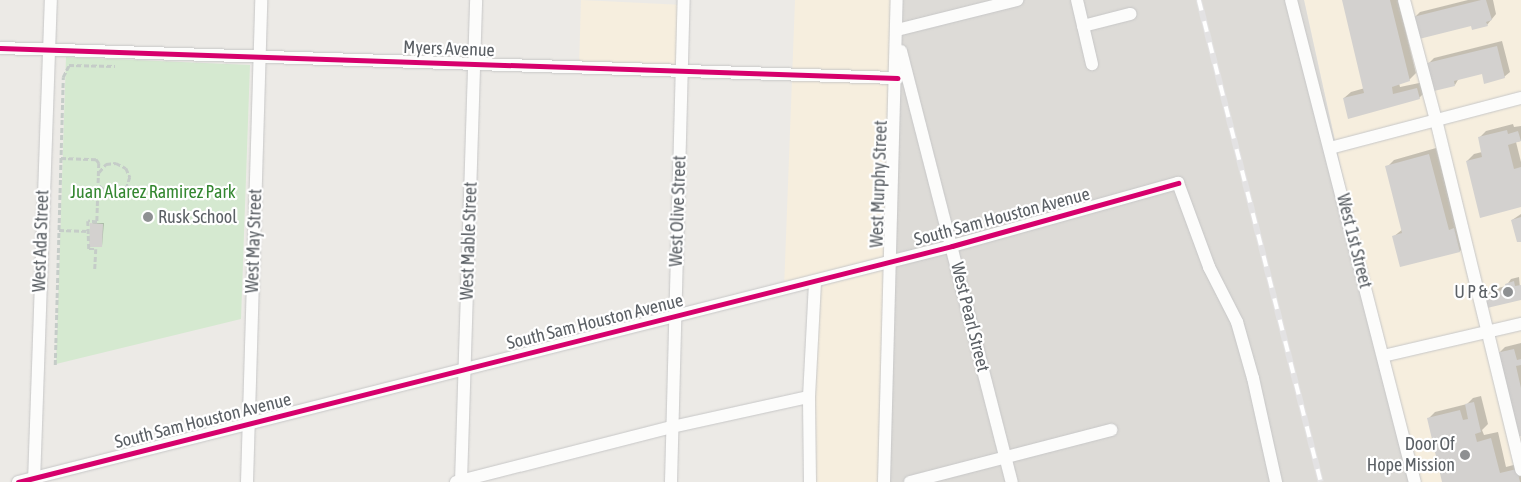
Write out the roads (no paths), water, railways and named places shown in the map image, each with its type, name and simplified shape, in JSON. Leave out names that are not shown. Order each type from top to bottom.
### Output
[{"type":"street","name":"West Ada Street","points":[[34,480],[51,0]]},
{"type":"street","name":"West May Street","points":[[247,482],[261,0]]},
{"type":"street","name":"West Mable Street","points":[[460,482],[476,0]]},
{"type":"street","name":"West Olive Street","points":[[671,482],[684,0]]},
{"type":"street","name":"West Murphy Street","points":[[884,482],[897,0]]},
{"type":"street","points":[[897,33],[1018,0]]},
{"type":"street","points":[[1077,0],[1092,64]]},
{"type":"street","name":"West 1st Street","points":[[1291,0],[1415,482]]},
{"type":"street","points":[[1404,0],[1436,120],[1486,332],[1519,450],[1521,470]]},
{"type":"street","points":[[1083,26],[1130,14]]},
{"type":"street","name":"West Pearl Street","points":[[897,33],[1012,482]]},
{"type":"street","name":"Myers Avenue","points":[[0,48],[896,78]]},
{"type":"street","points":[[1330,148],[1521,98]]},
{"type":"street","name":"South Sam Houston Avenue","points":[[18,482],[34,480],[890,262],[1178,183],[1209,267],[1237,322],[1253,378],[1276,482]]},
{"type":"street","points":[[810,482],[809,397],[815,281]]},
{"type":"street","points":[[1383,356],[1521,324]]},
{"type":"street","points":[[460,482],[672,427],[809,397]]},
{"type":"street","points":[[910,482],[1111,430]]},
{"type":"railway","points":[[1199,0],[1321,482]]},
{"type":"place","name":"Rusk School","points":[[148,217]]},
{"type":"place","name":"U P & S","points":[[1508,292]]},
{"type":"place","name":"Door Of Hope Mission","points":[[1465,455]]},
{"type":"park label","name":"Juan Alarez Ramirez Park","points":[[153,192]]}]
